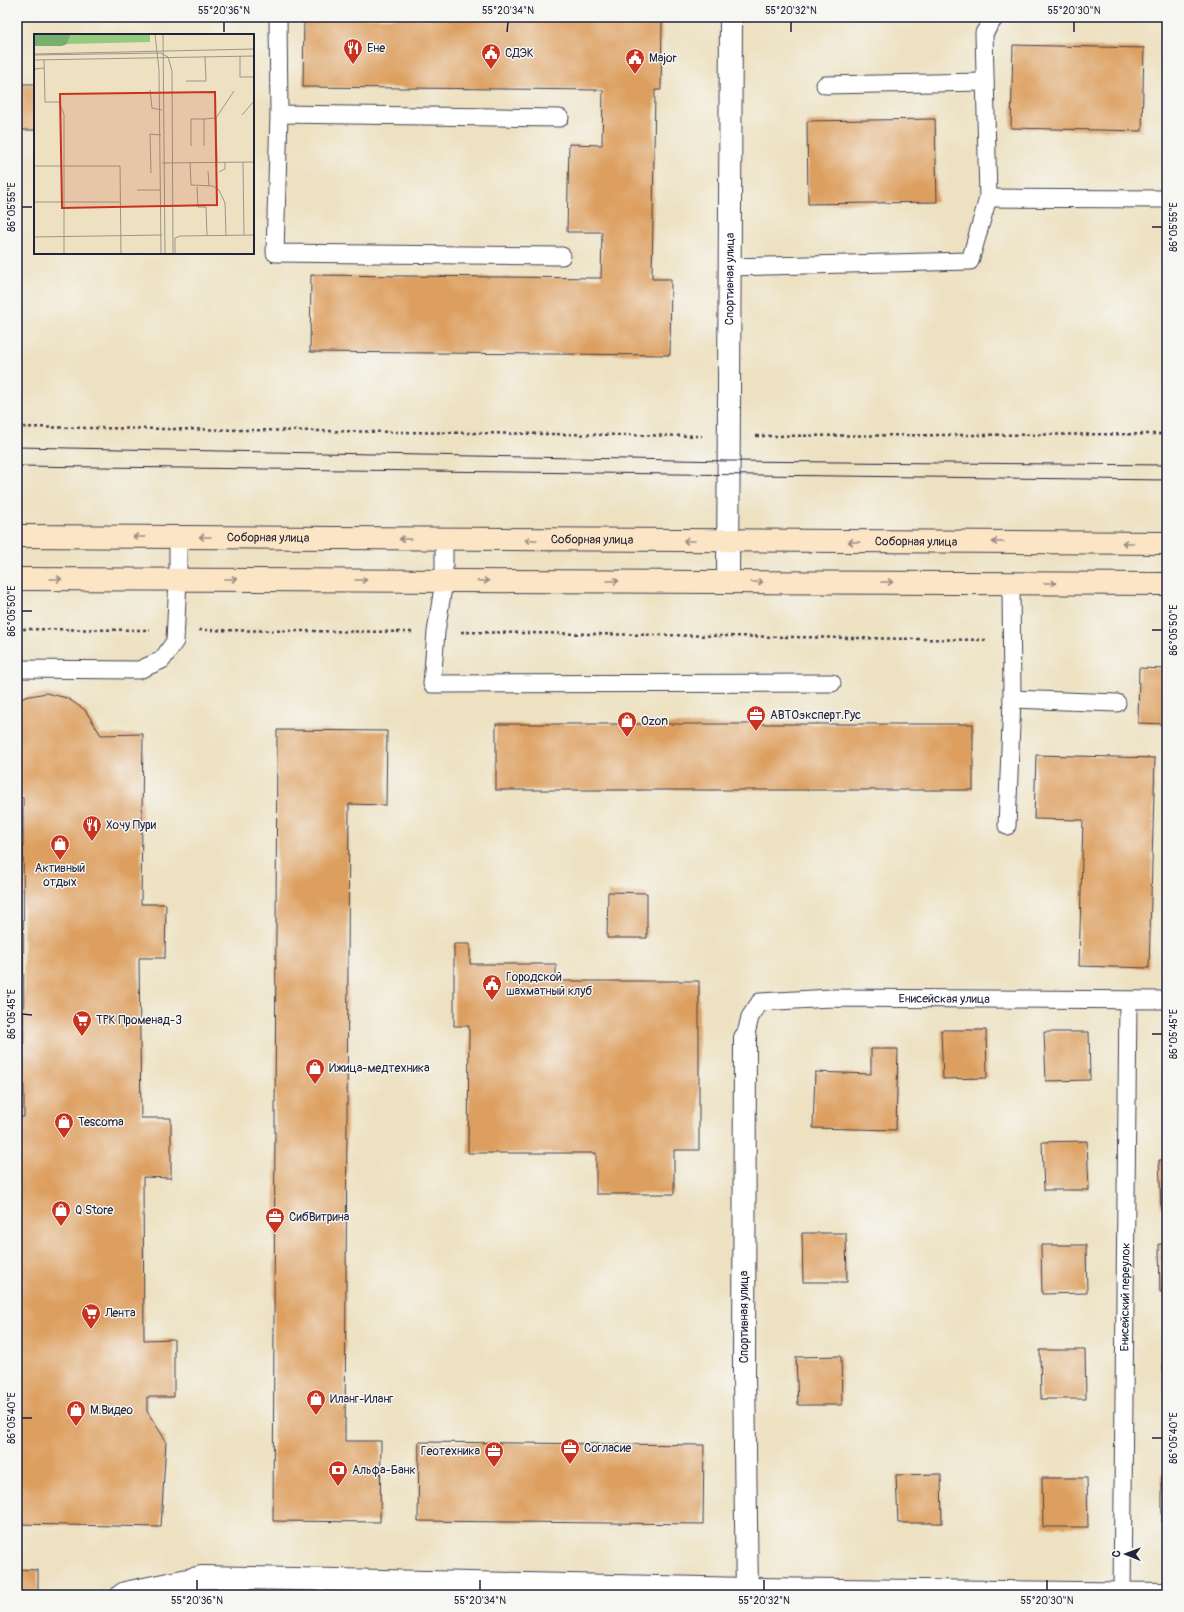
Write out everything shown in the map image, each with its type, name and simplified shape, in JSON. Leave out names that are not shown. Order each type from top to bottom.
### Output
[{"type":"main road","name":"Соборная улица","points":[[17,536],[1167,543]]},
{"type":"main road","points":[[17,578],[1167,584]]},
{"type":"street","name":"Спортивная улица","points":[[728,581],[731,17]]},
{"type":"street","name":"Спортивная улица","points":[[745,1038],[744,1374],[747,1592]]},
{"type":"street","points":[[122,1595],[125,1593],[202,1577],[747,1592],[1167,1594]]},
{"type":"lane","points":[[278,17],[279,114],[275,253],[562,256]]},
{"type":"lane","points":[[730,267],[970,262],[988,198],[984,33],[995,17]]},
{"type":"lane","points":[[825,85],[985,82]]},
{"type":"lane","points":[[279,114],[560,118]]},
{"type":"lane","points":[[988,198],[1167,199]]},
{"type":"lane","points":[[17,669],[139,670],[162,660],[175,641],[178,579],[178,537]]},
{"type":"lane","points":[[444,539],[444,581],[436,632],[432,684],[832,683]]},
{"type":"lane","points":[[1007,826],[1012,699],[1011,583]]},
{"type":"lane","points":[[1012,699],[1117,703]]},
{"type":"lane","name":"Енисейская улица","points":[[745,1038],[750,1017],[760,1002],[831,998],[1167,1000]]},
{"type":"lane","name":"Енисейский переулок","points":[[1122,1594],[1128,1000]]},
{"type":"path","points":[[17,427],[703,436]]},
{"type":"path","points":[[749,436],[1167,434]]},
{"type":"path","points":[[17,629],[436,632],[1012,640]]},
{"type":"building","points":[[304,17],[662,20],[661,90],[655,90],[652,279],[671,279],[670,355],[310,352],[311,275],[601,278],[602,232],[567,232],[569,144],[602,145],[603,90],[303,87]]},
{"type":"building","points":[[1013,45],[1144,48],[1142,131],[1011,128]]},
{"type":"building","points":[[17,84],[34,84],[34,130],[17,130]]},
{"type":"building","points":[[935,119],[937,202],[808,204],[807,121]]},
{"type":"building","points":[[1139,668],[1167,669],[1167,724],[1138,723]]},
{"type":"building","name":"ТРК Променад-3","points":[[46,693],[67,698],[85,710],[101,735],[143,734],[141,904],[166,904],[165,958],[139,958],[141,1118],[171,1118],[171,1178],[143,1177],[144,1340],[174,1339],[174,1397],[147,1397],[147,1411],[166,1441],[161,1527],[19,1524],[17,1560],[17,1117],[24,1117],[23,798],[17,794],[17,702],[25,697]]},
{"type":"building","points":[[496,724],[973,724],[973,790],[496,790]]},
{"type":"building","points":[[277,730],[387,731],[386,805],[349,804],[345,1441],[381,1441],[380,1522],[273,1521]]},
{"type":"building","points":[[1036,755],[1155,758],[1149,968],[1079,966],[1083,820],[1034,819]]},
{"type":"building","points":[[608,892],[647,893],[647,938],[607,938]]},
{"type":"building","points":[[454,944],[470,944],[470,964],[556,964],[556,981],[699,981],[699,1150],[674,1150],[674,1194],[596,1194],[596,1153],[468,1153],[469,1026],[454,1026]]},
{"type":"building","points":[[1165,1025],[1167,1025],[1167,1059],[1166,1059]]},
{"type":"building","points":[[941,1030],[986,1030],[987,1078],[943,1079]]},
{"type":"building","points":[[1044,1032],[1089,1032],[1090,1080],[1046,1081]]},
{"type":"building","points":[[871,1049],[898,1049],[896,1130],[813,1128],[815,1072],[871,1074]]},
{"type":"building","points":[[1087,1141],[1089,1190],[1044,1190],[1042,1142]]},
{"type":"building","points":[[1159,1160],[1167,1160],[1167,1208],[1161,1208]]},
{"type":"building","points":[[802,1233],[846,1233],[847,1282],[803,1282]]},
{"type":"building","points":[[1159,1244],[1167,1244],[1167,1292],[1160,1292]]},
{"type":"building","points":[[1041,1245],[1086,1245],[1087,1293],[1042,1294]]},
{"type":"building","points":[[1162,1343],[1167,1343],[1167,1391],[1164,1391]]},
{"type":"building","points":[[1040,1350],[1085,1350],[1086,1399],[1041,1399]]},
{"type":"building","points":[[841,1356],[842,1405],[798,1405],[796,1357]]},
{"type":"building","points":[[419,1442],[704,1445],[703,1524],[418,1521]]},
{"type":"building","points":[[941,1474],[942,1523],[898,1523],[896,1475]]},
{"type":"building","points":[[1162,1474],[1167,1474],[1167,1522],[1162,1522]]},
{"type":"building","points":[[1042,1478],[1087,1478],[1088,1527],[1043,1527]]},
{"type":"building","points":[[17,1569],[38,1570],[38,1595],[17,1595]]},
{"type":"tram line","points":[[17,447],[728,461],[1167,465]]},
{"type":"tram line","points":[[17,466],[1167,480]]},
{"type":"place","name":"Ене","points":[[353,65]]},
{"type":"place","name":"СДЭК","points":[[491,70]]},
{"type":"place","name":"Major","points":[[635,75]]},
{"type":"place","name":"АВТОэксперт.Рус","points":[[756,732]]},
{"type":"place","name":"Ozon","points":[[627,738]]},
{"type":"place","name":"Хочу Пури","points":[[92,842]]},
{"type":"place","name":"Активный отдых","points":[[60,861]]},
{"type":"place","name":"Городской шахматный клуб","points":[[492,1001]]},
{"type":"place","name":"ТРК Променад-3","points":[[82,1037]]},
{"type":"place","name":"Ижица-медтехника","points":[[315,1085]]},
{"type":"place","name":"Tescoma","points":[[64,1139]]},
{"type":"place","name":"Q Store","points":[[61,1227]]},
{"type":"place","name":"СибВитрина","points":[[275,1234]]},
{"type":"place","name":"Лента","points":[[91,1330]]},
{"type":"place","name":"Иланг-Иланг","points":[[316,1416]]},
{"type":"place","name":"М.Видео","points":[[76,1427]]},
{"type":"place","name":"Согласие","points":[[570,1465]]},
{"type":"place","name":"Геотехника","points":[[494,1468]]},
{"type":"place","name":"Альфа-Банк","points":[[338,1487]]}]
